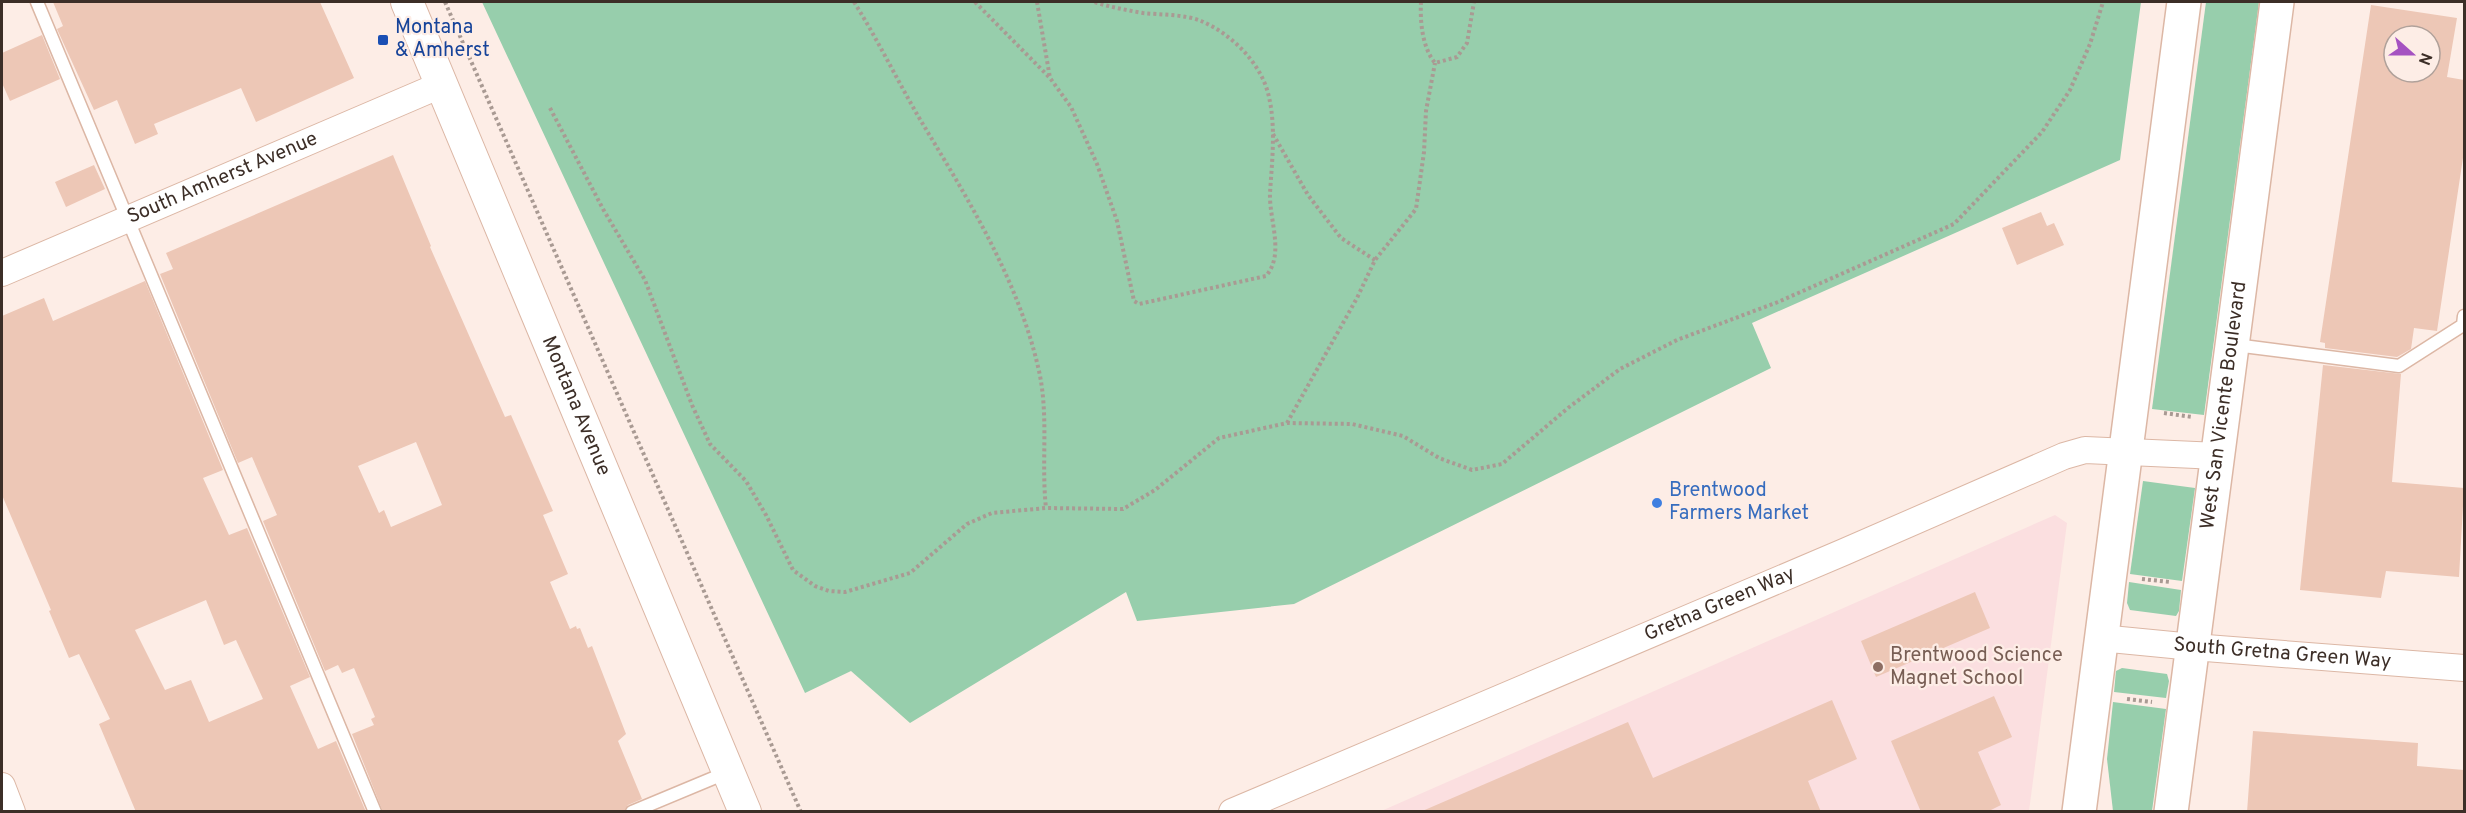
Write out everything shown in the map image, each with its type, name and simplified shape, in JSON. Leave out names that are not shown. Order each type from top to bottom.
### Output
[{"type":"main road","points":[[2079,812],[2184,2]]},
{"type":"main road","name":"West San Vicente Boulevard","points":[[2171,812],[2277,2]]},
{"type":"street","name":"Montana Avenue","points":[[407,2],[745,812]]},
{"type":"street","name":"South Amherst Avenue","points":[[2,273],[443,84]]},
{"type":"street","name":"Gretna Green Way","points":[[1232,812],[2064,456],[2085,450],[2218,456]]},
{"type":"street","name":"South Gretna Green Way","points":[[2100,638],[2464,668]]},
{"type":"street","points":[[2,786],[12,812]]},
{"type":"lane","points":[[38,2],[375,812]]},
{"type":"lane","points":[[2231,344],[2399,366],[2463,325],[2464,316]]},
{"type":"lane","points":[[632,812],[729,772]]},
{"type":"path","points":[[446,2],[801,812]]},
{"type":"path","points":[[854,2],[915,111],[950,167],[1000,263],[1024,317],[1040,373],[1045,439],[1043,479],[1046,508]]},
{"type":"path","points":[[975,2],[1050,78],[1071,107],[1097,165],[1117,221],[1132,296],[1139,304],[1266,276],[1273,267],[1276,256],[1270,206],[1273,134],[1269,95],[1252,61],[1229,37],[1201,21],[1118,9],[1094,2]]},
{"type":"path","points":[[1037,2],[1050,78]]},
{"type":"path","points":[[1421,2],[1423,34],[1429,56],[1435,63]]},
{"type":"path","points":[[1435,63],[1457,57],[1467,43],[1474,2]]},
{"type":"path","points":[[550,108],[603,209],[645,280],[692,405],[710,444],[746,481],[794,570],[815,586],[829,591],[845,592],[910,573],[967,524],[992,513],[1046,508],[1123,509],[1155,490],[1220,438],[1287,423],[1352,424],[1403,436],[1440,458],[1472,470],[1502,464],[1568,408],[1620,369],[1677,340],[1778,302],[1954,224],[1984,190],[2042,132],[2070,90],[2090,44],[2103,2]]},
{"type":"path","points":[[1287,423],[1357,298],[1375,260],[1416,209],[1424,152],[1426,111],[1435,63]]},
{"type":"path","points":[[1273,134],[1308,195],[1341,238],[1375,260]]},
{"type":"path","points":[[2152,412],[2196,418]]},
{"type":"path","points":[[2139,579],[2172,583]]},
{"type":"path","points":[[2123,698],[2156,703]]},
{"type":"shaded area","name":"Brentwood Science Magnet School","points":[[2055,515],[2067,523],[2029,811],[1379,812]]},
{"type":"green space","points":[[482,2],[2141,2],[2120,160],[1752,323],[1771,368],[1294,604],[1137,621],[1126,592],[910,723],[851,671],[805,693]]},
{"type":"green space","points":[[2206,2],[2259,2],[2204,415],[2152,409]]},
{"type":"green space","points":[[2143,481],[2195,488],[2182,581],[2130,574]]},
{"type":"green space","points":[[2129,582],[2181,590],[2179,611],[2176,616],[2130,610],[2127,603]]},
{"type":"green space","points":[[2122,668],[2167,674],[2169,681],[2166,698],[2114,692],[2116,671]]},
{"type":"green space","points":[[2113,702],[2166,709],[2152,811],[2113,811],[2107,759]]},
{"type":"building","points":[[53,2],[320,2],[354,78],[256,122],[241,88],[154,124],[158,134],[135,144],[117,100],[94,110],[57,29],[63,26]]},
{"type":"building","points":[[2371,5],[2457,18],[2447,77],[2464,80],[2464,151],[2437,331],[2414,328],[2411,349],[2397,357],[2325,348],[2325,343],[2320,342]]},
{"type":"building","points":[[42,35],[60,79],[10,101],[2,83],[2,53]]},
{"type":"building","points":[[393,155],[430,247],[505,417],[511,415],[553,511],[543,515],[568,574],[550,582],[570,629],[576,626],[577,629],[580,628],[588,648],[592,646],[626,734],[618,741],[642,799],[628,805],[624,812],[383,812],[352,734],[374,725],[371,719],[375,717],[354,668],[342,673],[338,665],[325,671],[263,521],[277,515],[252,457],[238,463],[160,274],[173,269],[166,253]],"holes":[[[416,442],[442,505],[391,527],[384,510],[379,513],[358,466]]]},
{"type":"building","points":[[94,165],[105,189],[66,207],[55,182]]},
{"type":"building","points":[[2041,212],[2047,226],[2054,223],[2064,245],[2017,265],[2002,228]]},
{"type":"building","points":[[145,281],[223,470],[203,478],[229,535],[247,528],[310,677],[290,686],[318,749],[336,741],[366,812],[136,812],[99,724],[110,719],[79,654],[69,658],[2,495],[2,316],[44,298],[53,321]],"holes":[[[206,600],[224,645],[236,640],[263,699],[209,722],[191,680],[165,690],[135,630]]]},
{"type":"building","points":[[2323,365],[2401,374],[2392,482],[2464,488],[2459,577],[2386,571],[2381,598],[2300,590]]},
{"type":"building","points":[[1975,592],[1990,628],[1876,677],[1861,641]]},
{"type":"building","points":[[1994,696],[2012,737],[1978,752],[2001,805],[1987,812],[1921,812],[1891,741]]},
{"type":"building","points":[[1832,700],[1857,759],[1808,781],[1821,812],[1420,812],[1628,722],[1653,778]]},
{"type":"building","points":[[2253,731],[2418,743],[2417,766],[2464,770],[2464,812],[2247,812]]},
{"type":"place","name":"Montana & Amherst","points":[[383,40]]},
{"type":"place","name":"Brentwood Farmers Market","points":[[1657,503]]},
{"type":"place","name":"Brentwood Science Magnet School","points":[[1878,667]]}]
